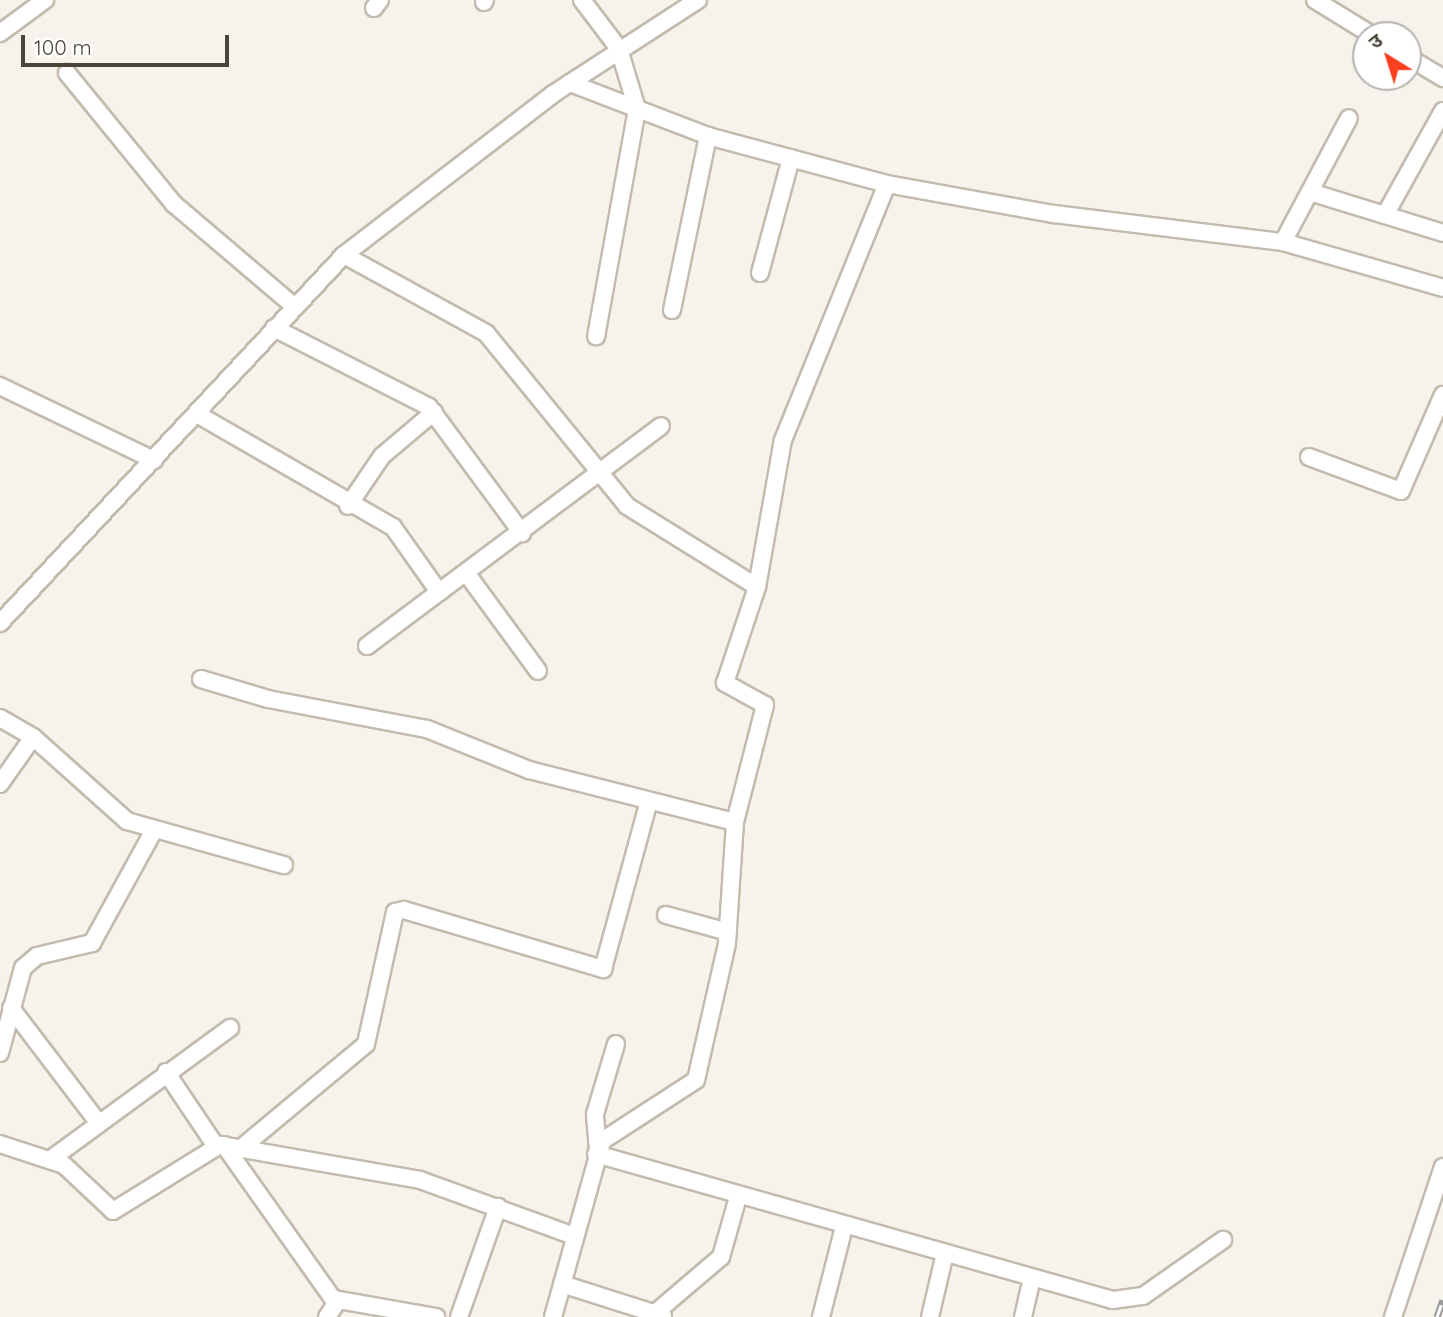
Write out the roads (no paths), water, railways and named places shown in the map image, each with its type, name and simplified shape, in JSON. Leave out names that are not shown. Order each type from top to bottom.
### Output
[{"type":"street","points":[[0,33],[45,0]]},
{"type":"street","points":[[582,0],[619,49],[637,109],[596,336]]},
{"type":"street","points":[[0,622],[344,255],[422,190],[570,83],[698,0]]},
{"type":"street","points":[[1315,0],[1352,23]]},
{"type":"street","points":[[1422,65],[1443,78]]},
{"type":"street","points":[[67,74],[174,204],[295,307]]},
{"type":"street","points":[[570,83],[708,136],[887,184],[1054,214],[1283,242],[1443,288]]},
{"type":"street","points":[[1385,215],[1443,111]]},
{"type":"street","points":[[1283,242],[1349,118]]},
{"type":"street","points":[[672,310],[708,136]]},
{"type":"street","points":[[760,273],[791,158]]},
{"type":"street","points":[[553,1317],[597,1152],[608,1134],[695,1080],[728,932],[735,822],[765,702],[725,683],[757,587],[783,440],[887,184]]},
{"type":"street","points":[[1310,192],[1443,233]]},
{"type":"street","points":[[344,255],[486,333],[597,475],[627,506],[757,587]]},
{"type":"street","points":[[274,328],[434,412],[522,533]]},
{"type":"street","points":[[0,386],[154,460]]},
{"type":"street","points":[[1309,457],[1401,491],[1443,395]]},
{"type":"street","points":[[348,506],[382,456],[434,412]]},
{"type":"street","points":[[197,414],[402,536],[439,592]]},
{"type":"street","points":[[367,646],[522,533],[661,426]]},
{"type":"street","points":[[467,574],[538,671]]},
{"type":"street","points":[[201,678],[268,699],[427,729],[529,770],[735,822]]},
{"type":"street","points":[[0,718],[33,737],[120,816],[153,832],[284,865]]},
{"type":"street","points":[[0,784],[33,737]]},
{"type":"street","points":[[240,1149],[366,1044],[395,912],[404,909],[603,969],[649,801]]},
{"type":"street","points":[[0,1053],[23,968],[33,958],[92,943],[153,832]]},
{"type":"street","points":[[666,915],[728,932]]},
{"type":"street","points":[[12,1008],[97,1121]]},
{"type":"street","points":[[51,1159],[97,1121],[230,1028]]},
{"type":"street","points":[[597,1152],[595,1114],[616,1044]]},
{"type":"street","points":[[166,1072],[337,1302],[436,1317]]},
{"type":"street","points":[[0,1144],[51,1159],[118,1212],[219,1145],[420,1181],[498,1207],[574,1237]]},
{"type":"street","points":[[597,1152],[738,1197],[1118,1300],[1143,1296],[1223,1240]]},
{"type":"street","points":[[1393,1317],[1443,1167]]},
{"type":"street","points":[[562,1284],[635,1313],[660,1315],[722,1257],[738,1197]]},
{"type":"street","points":[[459,1317],[498,1207]]},
{"type":"street","points":[[821,1317],[844,1227]]},
{"type":"street","points":[[930,1317],[945,1253]]},
{"type":"street","points":[[1023,1317],[1032,1278]]},
{"type":"street","points":[[1118,1300],[1122,1317]]},
{"type":"street","points":[[327,1317],[337,1302]]},
{"type":"railway","points":[[1437,1317],[1443,1300]]}]
